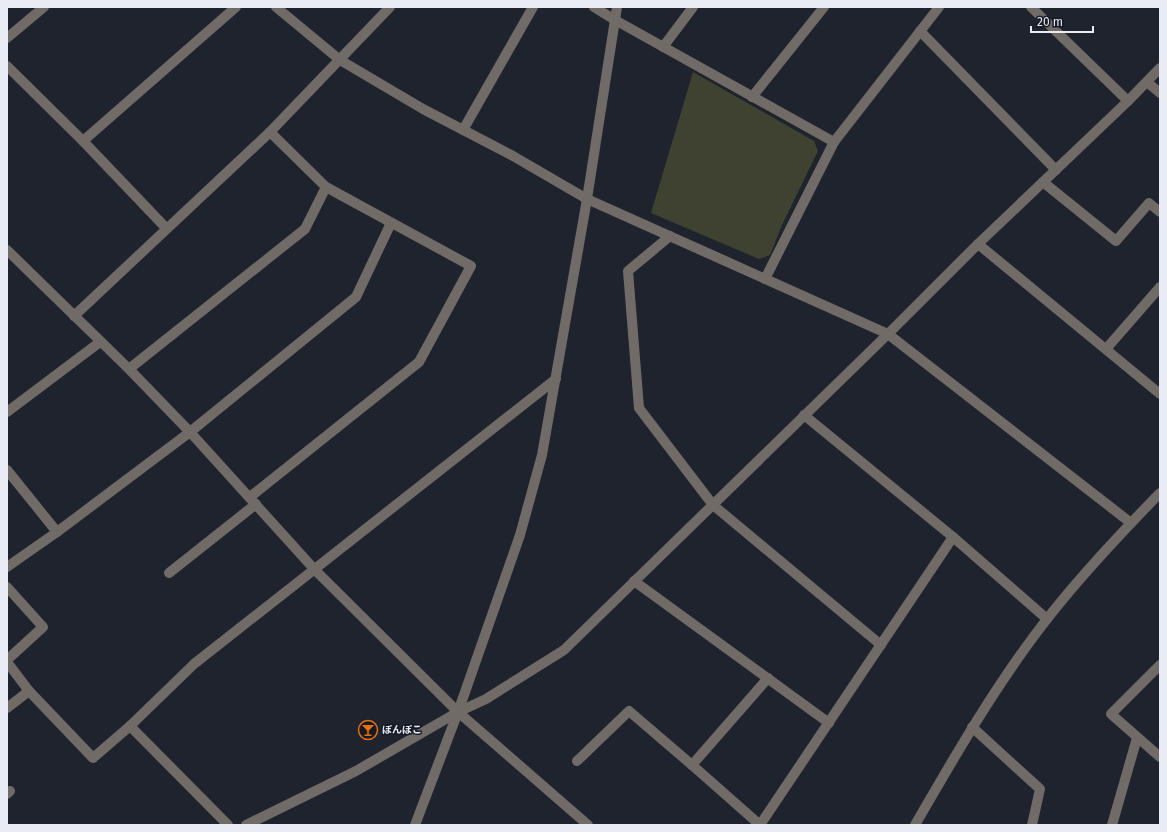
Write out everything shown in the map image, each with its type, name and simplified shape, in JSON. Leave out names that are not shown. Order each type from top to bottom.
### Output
[{"type":"street","points":[[7,38],[44,7]]},
{"type":"street","points":[[83,141],[236,7]]},
{"type":"street","points":[[276,7],[340,60],[423,109],[513,156],[587,199],[888,334],[1131,523]]},
{"type":"street","points":[[74,316],[270,132],[390,7]]},
{"type":"street","points":[[463,130],[533,7]]},
{"type":"street","points":[[594,7],[834,142]]},
{"type":"street","points":[[415,825],[458,712],[520,535],[542,455],[587,199],[618,7]]},
{"type":"street","points":[[663,47],[693,7]]},
{"type":"street","points":[[752,97],[824,7]]},
{"type":"street","points":[[765,279],[834,142],[939,7]]},
{"type":"street","points":[[1034,8],[1128,101]]},
{"type":"street","points":[[920,31],[1056,170]]},
{"type":"street","points":[[7,66],[83,141],[166,228]]},
{"type":"street","points":[[246,825],[356,771],[458,712],[486,699],[564,650],[888,334],[978,244],[1128,101],[1160,68]]},
{"type":"street","points":[[1147,82],[1160,93]]},
{"type":"street","points":[[169,574],[253,500],[419,362],[471,266],[326,187],[270,132]]},
{"type":"street","points":[[1043,182],[1116,241],[1150,203],[1160,212]]},
{"type":"street","points":[[129,369],[305,228],[326,187]]},
{"type":"street","points":[[7,567],[57,532],[190,432],[356,297],[391,223]]},
{"type":"street","points":[[670,236],[628,271],[639,408],[712,505],[881,645]]},
{"type":"street","points":[[978,244],[1160,394]]},
{"type":"street","points":[[7,250],[129,369],[253,500],[315,570],[458,712],[588,825]]},
{"type":"street","points":[[1106,349],[1160,287]]},
{"type":"street","points":[[7,412],[100,342]]},
{"type":"street","points":[[7,587],[43,627],[7,661],[29,691],[93,758],[130,726],[194,664],[556,379]]},
{"type":"street","points":[[804,415],[953,536],[1047,619]]},
{"type":"street","points":[[7,470],[57,532]]},
{"type":"street","points":[[915,825],[972,727],[1007,674],[1047,619],[1131,523],[1160,493]]},
{"type":"street","points":[[577,761],[629,711],[760,825],[830,723],[953,536]]},
{"type":"street","points":[[634,581],[830,723]]},
{"type":"street","points":[[1160,665],[1111,714],[1160,758]]},
{"type":"street","points":[[692,765],[768,678]]},
{"type":"street","points":[[7,708],[29,691]]},
{"type":"street","points":[[130,726],[228,825]]},
{"type":"street","points":[[972,727],[1040,789],[1032,825]]},
{"type":"street","points":[[1112,825],[1137,738]]},
{"type":"green space","points":[[693,72],[814,141],[818,151],[782,225],[770,255],[759,259],[651,213]]},
{"type":"place","name":"ぽんぽこ","points":[[368,730]]}]
